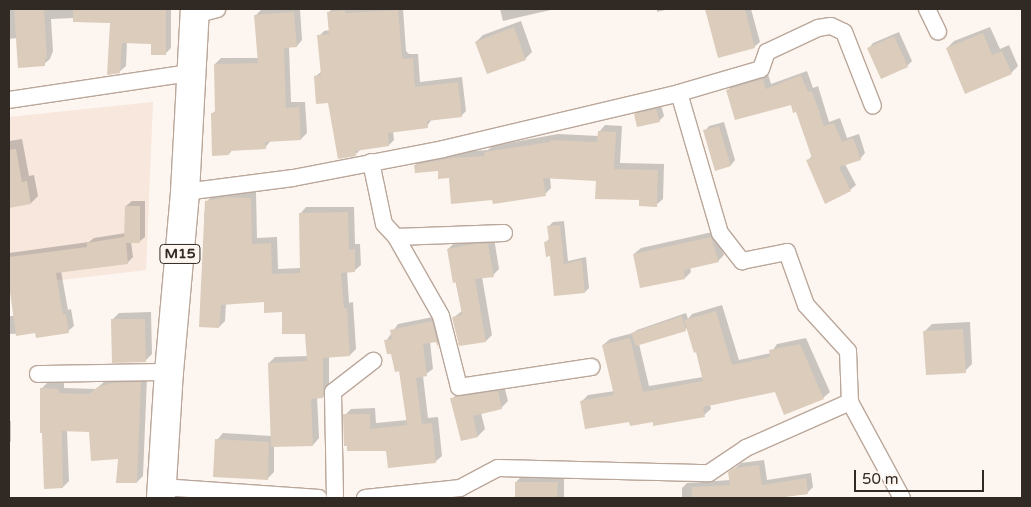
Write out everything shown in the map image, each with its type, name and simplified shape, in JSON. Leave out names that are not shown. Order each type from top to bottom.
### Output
[{"type":"highway","name":"M15","points":[[162,492],[169,372],[185,192],[190,73],[202,11]]},
{"type":"street","points":[[927,9],[938,32]]},
{"type":"street","points":[[185,192],[293,178],[443,149],[679,93],[761,69],[767,52],[818,28],[831,26],[844,32],[874,106]]},
{"type":"street","points":[[9,100],[190,73]]},
{"type":"street","points":[[679,93],[720,233],[742,261],[787,252],[806,305],[848,351],[850,402],[902,498]]},
{"type":"street","points":[[371,162],[384,224],[396,236],[442,316],[459,387],[591,367]]},
{"type":"street","points":[[396,236],[504,233]]},
{"type":"street","points":[[334,498],[334,392],[373,361]]},
{"type":"street","points":[[38,374],[169,372]]},
{"type":"street","points":[[365,498],[444,494],[460,488],[498,468],[710,473],[746,448],[850,402]]},
{"type":"street","points":[[162,492],[319,498]]},
{"type":"shaded area","points":[[153,102],[146,270],[9,286],[9,117]]},
{"type":"building","points":[[14,9],[44,9],[47,58],[45,59],[45,66],[18,68]]},
{"type":"building","points":[[73,9],[166,9],[166,55],[151,55],[151,44],[122,43],[120,73],[107,75],[110,23],[73,22]]},
{"type":"building","points":[[705,9],[745,9],[755,48],[718,58]]},
{"type":"building","points":[[345,10],[345,13],[398,10],[402,56],[403,59],[413,58],[415,87],[458,82],[462,117],[427,121],[428,128],[388,133],[389,146],[355,151],[356,156],[338,159],[328,103],[316,104],[314,76],[321,75],[317,35],[329,34],[327,12]]},
{"type":"building","points":[[294,12],[297,47],[284,48],[286,108],[299,107],[301,140],[265,142],[266,149],[229,151],[229,155],[212,156],[211,113],[215,113],[214,64],[258,63],[254,15]]},
{"type":"building","points":[[514,27],[526,60],[487,74],[475,42]]},
{"type":"building","points":[[983,33],[992,55],[1002,51],[1012,74],[965,94],[946,48]]},
{"type":"building","points":[[894,36],[908,67],[881,79],[867,48]]},
{"type":"building","points":[[801,75],[808,92],[812,91],[824,126],[834,123],[842,142],[853,138],[861,160],[839,167],[851,191],[825,204],[806,160],[812,158],[796,112],[793,113],[791,105],[735,120],[726,90],[763,79],[766,89]]},
{"type":"building","points":[[656,109],[660,122],[637,127],[634,114]]},
{"type":"building","points":[[719,126],[731,166],[715,171],[703,130]]},
{"type":"building","points":[[598,131],[616,132],[614,169],[658,170],[657,207],[639,206],[639,200],[595,199],[596,181],[543,178],[546,196],[493,204],[492,200],[451,204],[449,178],[438,179],[438,171],[415,173],[414,165],[451,158],[485,156],[484,152],[550,142],[551,140],[597,142]]},
{"type":"building","points":[[16,149],[22,182],[27,181],[31,204],[9,208],[9,150]]},
{"type":"building","points":[[226,197],[251,198],[252,244],[271,243],[272,274],[300,273],[299,213],[348,212],[349,250],[355,249],[355,272],[341,273],[344,308],[347,308],[350,356],[323,358],[323,398],[311,399],[313,446],[271,447],[268,363],[307,361],[305,334],[282,334],[282,312],[264,313],[264,302],[221,305],[219,328],[199,327],[205,201]]},
{"type":"building","points":[[125,206],[140,206],[140,243],[126,243],[128,264],[56,273],[63,315],[66,314],[69,333],[36,338],[35,333],[16,336],[9,284],[9,257],[87,247],[87,243],[124,237]]},
{"type":"building","points":[[560,225],[564,264],[582,260],[585,293],[554,296],[550,256],[546,257],[544,242],[549,241],[547,226]]},
{"type":"building","points":[[711,237],[719,262],[684,270],[685,279],[640,288],[633,254]]},
{"type":"building","points":[[474,244],[488,244],[494,277],[475,279],[486,342],[459,346],[452,317],[462,315],[456,282],[453,283],[447,249]]},
{"type":"building","points":[[716,311],[732,365],[770,357],[769,350],[800,344],[824,399],[784,415],[775,392],[703,407],[705,417],[653,426],[653,422],[630,426],[629,422],[585,429],[580,401],[614,395],[602,345],[630,338],[643,392],[703,381],[696,352],[694,353],[684,320]]},
{"type":"building","points":[[682,316],[686,331],[636,346],[631,333]]},
{"type":"building","points":[[111,319],[145,319],[146,362],[112,363]]},
{"type":"building","points":[[432,321],[439,350],[436,342],[423,344],[427,376],[416,378],[422,424],[432,423],[436,463],[388,468],[386,451],[347,451],[347,446],[344,446],[343,414],[370,414],[370,429],[407,425],[399,371],[395,372],[391,354],[387,354],[384,340],[392,339],[390,330]]},
{"type":"building","points":[[963,329],[966,373],[926,375],[923,331]]},
{"type":"building","points":[[141,382],[137,483],[116,483],[118,459],[91,461],[89,432],[62,431],[63,488],[44,489],[42,433],[40,433],[40,388],[59,389],[59,393],[89,394],[98,387],[112,383]]},
{"type":"building","points":[[498,391],[502,409],[473,416],[478,437],[461,441],[450,398]]},
{"type":"building","points":[[215,439],[269,442],[268,480],[213,477]]},
{"type":"building","points":[[759,465],[762,485],[806,478],[808,494],[777,498],[692,498],[692,487],[730,485],[728,472],[734,468]]},
{"type":"building","points":[[515,482],[558,482],[557,498],[515,498]]}]
